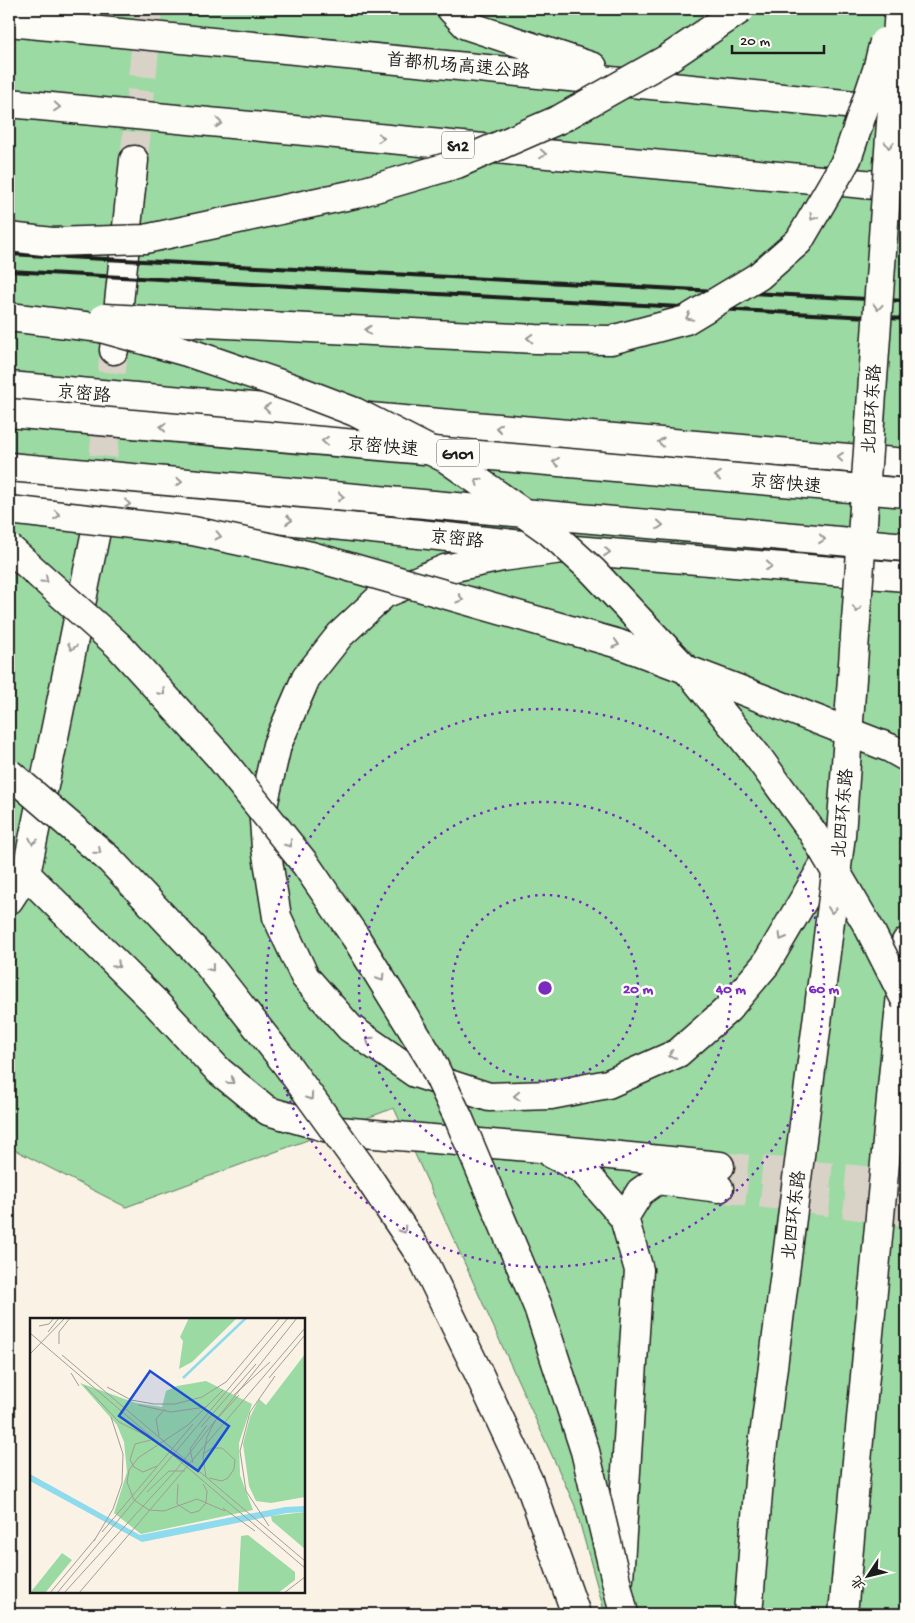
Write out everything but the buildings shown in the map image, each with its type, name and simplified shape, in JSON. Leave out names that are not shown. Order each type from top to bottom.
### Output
[{"type":"main road","points":[[451,9],[466,25],[637,82]]},
{"type":"main road","points":[[9,237],[52,242],[145,239],[355,194],[457,164],[560,119],[667,59],[741,9]]},
{"type":"main road","points":[[9,313],[526,338],[612,340],[686,320],[758,276],[799,242],[847,159],[877,70],[892,9]]},
{"type":"main road","name":"北四环东路","points":[[748,1614],[760,1468],[842,835],[898,9]]},
{"type":"main road","name":"首都机场高速公路","points":[[9,22],[637,82],[906,110]]},
{"type":"main road","name":"S12","points":[[9,103],[906,188]]},
{"type":"main road","points":[[114,350],[134,160]]},
{"type":"main road","points":[[9,317],[101,328],[187,352],[356,412],[447,460],[549,532],[593,571],[694,678],[758,757],[813,832],[868,926],[906,1001]]},
{"type":"main road","name":"京密路","points":[[9,386],[906,463]]},
{"type":"main road","name":"京密快速","points":[[9,413],[906,493]]},
{"type":"main road","points":[[9,468],[906,546]]},
{"type":"main road","name":"京密路","points":[[9,491],[562,549],[906,577]]},
{"type":"main road","points":[[9,510],[194,530],[311,556],[383,575],[619,644],[738,688],[890,748],[906,757]]},
{"type":"main road","points":[[9,900],[96,531]]},
{"type":"main road","points":[[9,548],[118,645],[218,755],[306,865],[356,938],[430,1058],[470,1146],[538,1307],[585,1452],[624,1614]]},
{"type":"main road","points":[[562,549],[502,557],[445,569],[384,594],[340,635],[306,678],[277,745],[263,806],[266,848],[277,917],[305,977],[350,1028],[415,1073],[489,1097],[551,1095],[608,1084],[678,1053],[728,1009],[766,964],[842,835]]},
{"type":"main road","points":[[9,773],[110,860],[206,962],[287,1065],[364,1171],[423,1260],[474,1363],[529,1482],[576,1614]]},
{"type":"main road","points":[[17,864],[154,1001],[219,1071],[268,1111],[340,1131],[540,1148],[720,1177],[657,1180],[640,1192],[624,1218]]},
{"type":"main road","points":[[843,1614],[906,942]]},
{"type":"main road","points":[[540,1148],[583,1170],[624,1218],[639,1270],[616,1614]]},
{"type":"green space","points":[[9,9],[906,9],[906,1614],[605,1614],[575,1506],[394,1108],[126,1207],[9,1147]]},
{"type":"tunnel","points":[[134,160],[149,9]]},
{"type":"tunnel","points":[[99,498],[114,350]]},
{"type":"tunnel","points":[[720,1166],[906,1184]]},
{"type":"tunnel","points":[[719,1188],[906,1212]]},
{"type":"railway","points":[[9,254],[906,301]]},
{"type":"railway","points":[[9,271],[906,319]]}]
